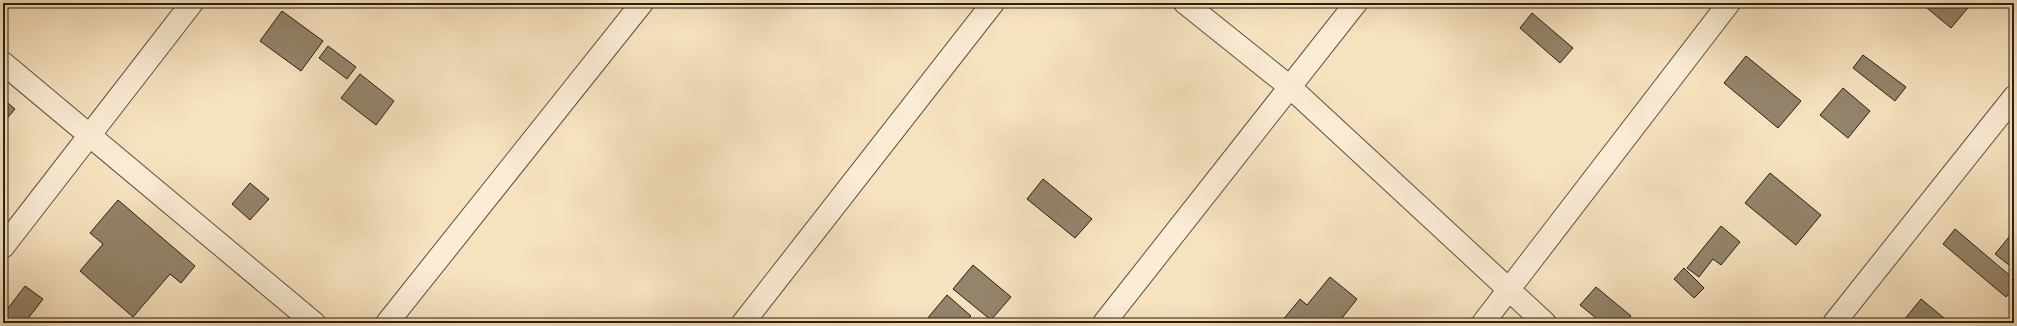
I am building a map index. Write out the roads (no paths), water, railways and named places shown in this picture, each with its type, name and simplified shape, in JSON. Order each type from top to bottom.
[{"type":"street","points":[[3,247],[192,3]]},
{"type":"street","points":[[387,323],[642,3]]},
{"type":"street","points":[[743,323],[993,3]]},
{"type":"street","points":[[1185,3],[1290,87],[1545,323]]},
{"type":"street","points":[[1104,323],[1356,3]]},
{"type":"street","points":[[1483,323],[1729,3]]},
{"type":"street","points":[[3,63],[314,323]]},
{"type":"street","points":[[1834,323],[2014,97]]}]
